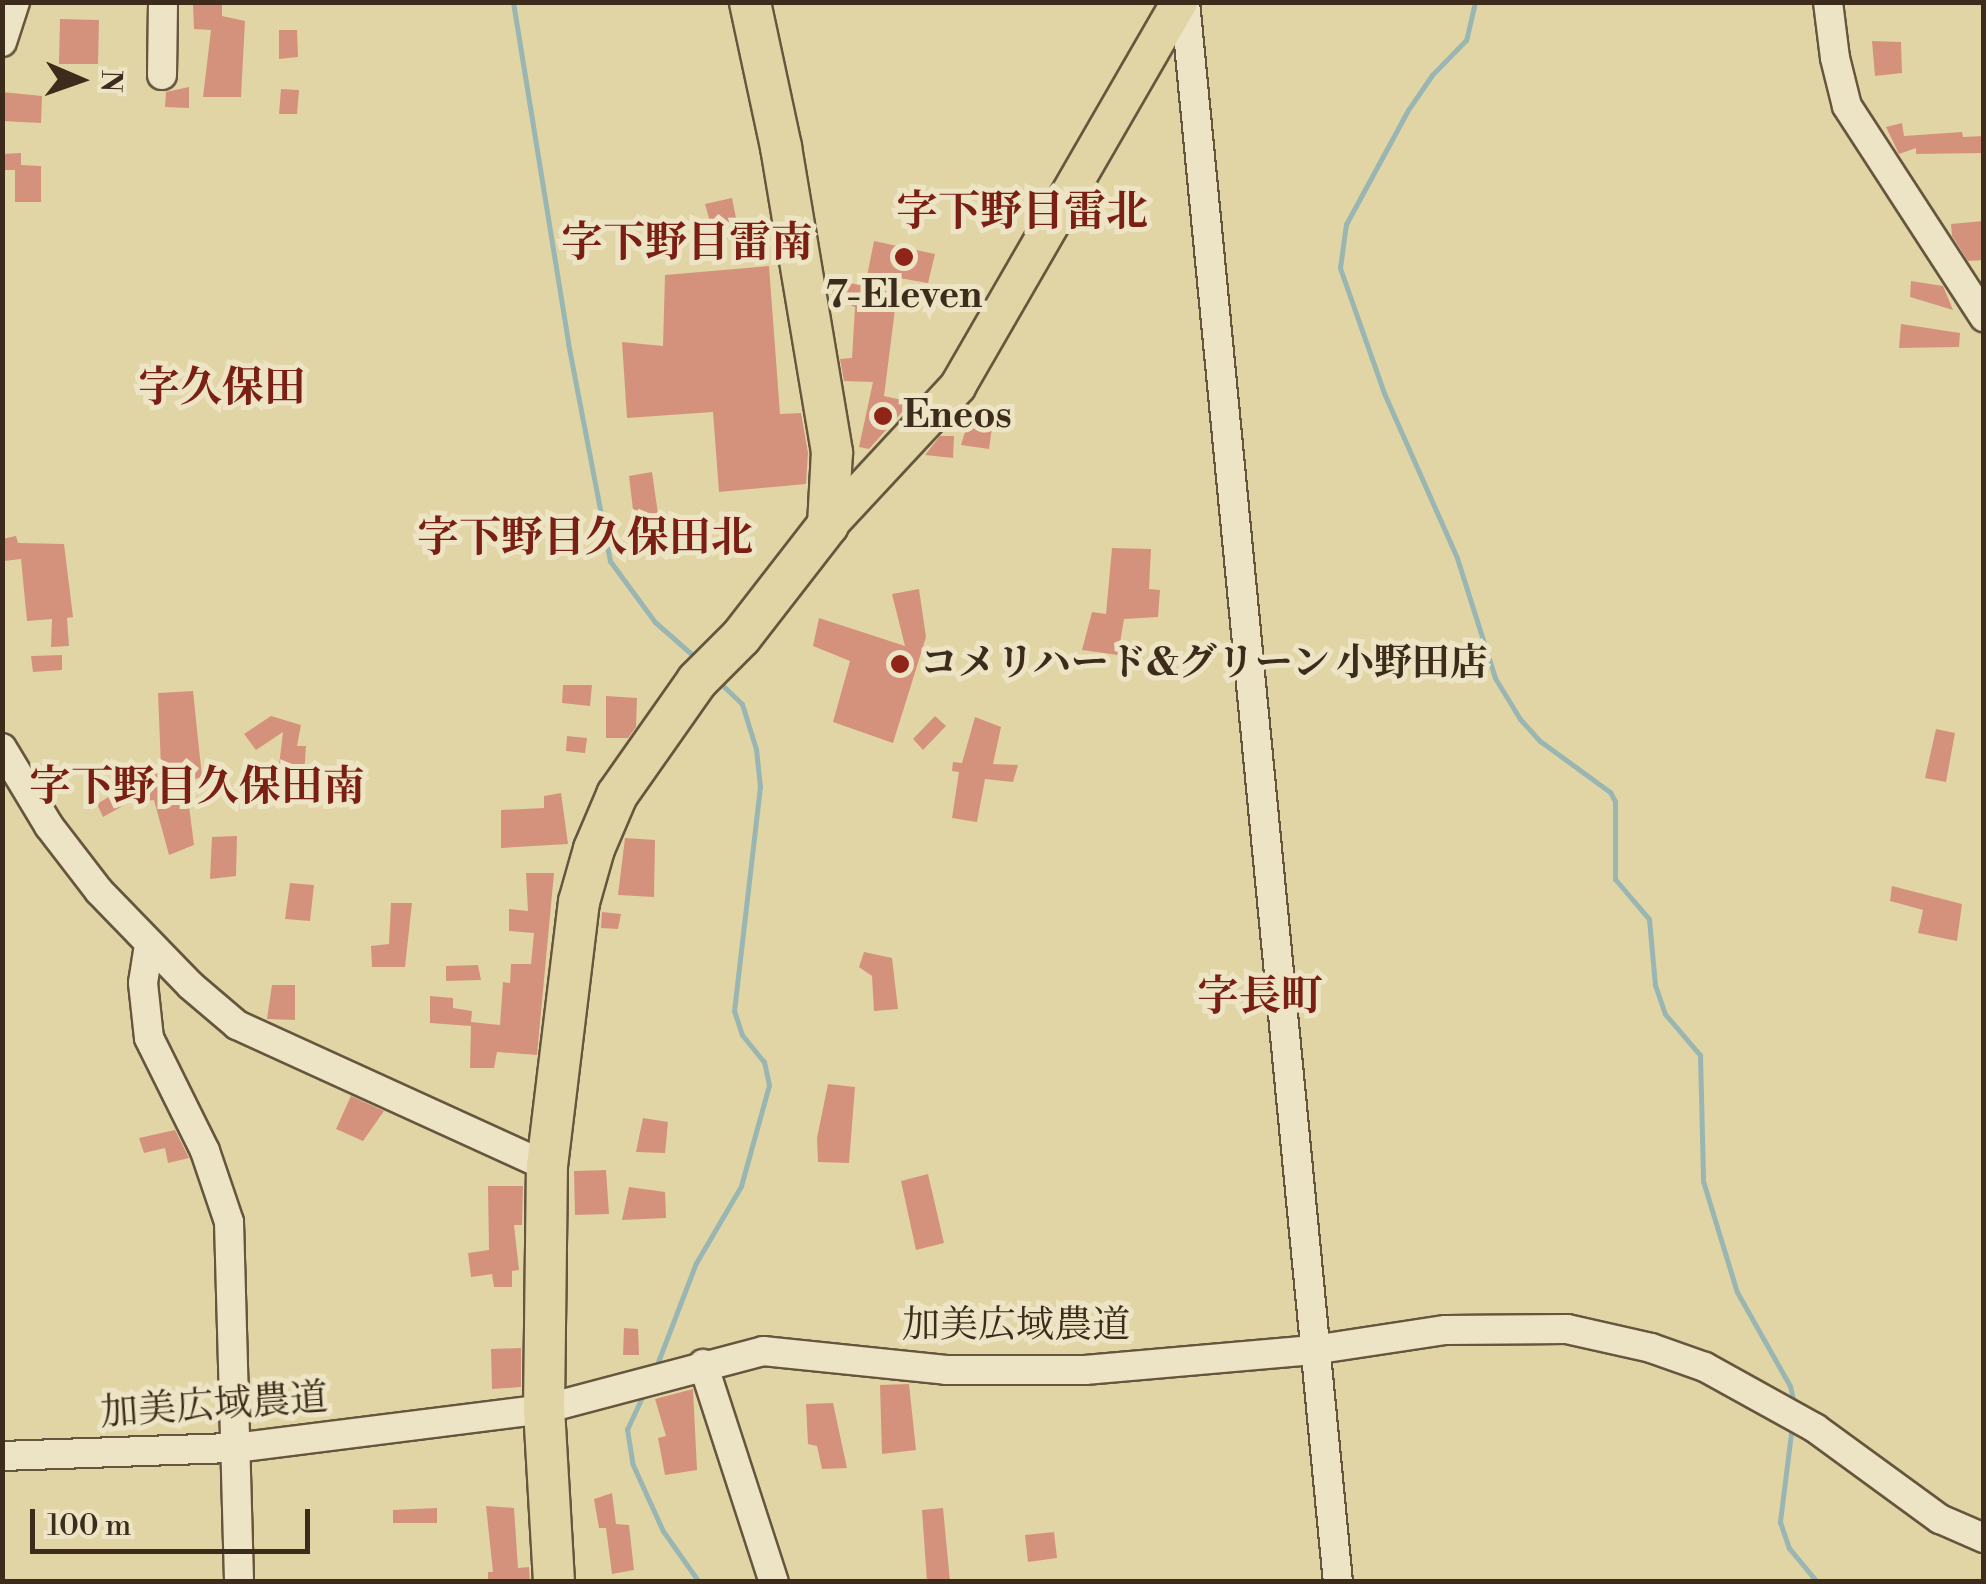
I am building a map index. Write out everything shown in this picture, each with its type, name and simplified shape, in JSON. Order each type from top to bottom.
[{"type":"highway","points":[[554,1582],[544,1409],[547,1166],[579,902],[594,849],[618,795],[697,681],[741,637],[828,526],[832,452],[781,147],[750,2]]},
{"type":"main road","points":[[828,526],[958,386],[1182,2]]},
{"type":"street","points":[[2,42],[15,2]]},
{"type":"street","points":[[162,75],[163,2]]},
{"type":"street","points":[[1182,2],[1338,1582]]},
{"type":"street","points":[[1828,2],[1834,58],[1847,106],[1984,317]]},
{"type":"street","points":[[2,748],[48,826],[149,945],[237,1025],[547,1166]]},
{"type":"street","points":[[149,945],[143,983],[149,1038],[205,1151],[230,1222],[239,1582]]},
{"type":"street","name":"加美広域農道","points":[[2,1456],[235,1448],[544,1409],[763,1351],[946,1370],[1085,1370],[1313,1350],[1446,1330],[1566,1329],[1651,1348],[1705,1366],[1815,1428],[1928,1511],[1984,1538]]},
{"type":"street","points":[[704,1364],[774,1582]]},
{"type":"building","points":[[222,2],[222,16],[245,21],[241,97],[203,97],[211,30],[194,29],[193,5]]},
{"type":"building","points":[[60,19],[99,20],[98,64],[59,64]]},
{"type":"building","points":[[279,30],[297,30],[298,57],[279,59]]},
{"type":"building","points":[[1872,41],[1901,42],[1902,73],[1875,76]]},
{"type":"building","points":[[189,87],[189,108],[165,107],[166,92]]},
{"type":"building","points":[[281,89],[299,90],[297,114],[279,114]]},
{"type":"building","points":[[2,92],[42,96],[41,123],[2,121]]},
{"type":"building","points":[[1902,123],[1904,136],[1962,132],[1963,137],[1984,136],[1984,153],[1916,154],[1916,148],[1899,154],[1886,127]]},
{"type":"building","points":[[21,153],[21,165],[41,166],[41,202],[15,202],[15,170],[2,170],[2,154]]},
{"type":"building","points":[[732,198],[740,238],[715,240],[705,204]]},
{"type":"building","points":[[1984,221],[1984,260],[1968,261],[1952,236],[1951,224]]},
{"type":"building","points":[[874,241],[935,254],[928,283],[899,278],[884,396],[911,402],[869,449],[859,447],[873,382],[844,381],[840,359],[852,358],[855,307],[831,297],[834,280],[865,286]]},
{"type":"building","points":[[769,266],[780,414],[801,413],[808,453],[806,484],[719,492],[713,412],[627,418],[622,342],[663,346],[665,275]]},
{"type":"building","points":[[1911,281],[1943,286],[1953,310],[1910,297]]},
{"type":"building","points":[[1901,324],[1960,333],[1959,347],[1899,348]]},
{"type":"building","points":[[972,409],[994,413],[989,449],[961,445]]},
{"type":"building","points":[[940,436],[954,436],[953,458],[925,455]]},
{"type":"building","points":[[652,472],[658,514],[634,518],[629,476]]},
{"type":"building","points":[[16,536],[18,543],[64,544],[73,617],[67,618],[69,646],[51,647],[52,619],[27,621],[21,559],[4,561],[2,539]]},
{"type":"building","points":[[1112,548],[1151,549],[1149,589],[1160,590],[1158,617],[1124,619],[1118,655],[1082,650],[1092,612],[1106,614]]},
{"type":"building","points":[[919,589],[926,637],[893,743],[833,722],[850,661],[813,646],[819,618],[905,646],[892,594]]},
{"type":"building","points":[[62,655],[62,670],[33,672],[31,656]]},
{"type":"building","points":[[563,685],[592,685],[590,706],[562,703]]},
{"type":"building","points":[[193,691],[202,777],[192,780],[189,806],[194,845],[169,855],[154,800],[144,801],[140,774],[161,767],[158,693]]},
{"type":"building","points":[[606,696],[637,698],[636,727],[628,738],[606,738]]},
{"type":"building","points":[[271,716],[301,725],[297,746],[306,746],[303,790],[276,791],[283,732],[256,750],[244,734]]},
{"type":"building","points":[[935,716],[946,726],[923,750],[913,739]]},
{"type":"building","points":[[975,717],[1001,727],[993,764],[1018,765],[1013,782],[985,779],[977,822],[952,818],[959,772],[952,771],[953,762],[962,763]]},
{"type":"building","points":[[1936,729],[1955,733],[1946,782],[1925,778]]},
{"type":"building","points":[[567,736],[587,738],[585,753],[566,751]]},
{"type":"building","points":[[561,793],[568,844],[501,848],[501,810],[544,808],[544,796]]},
{"type":"building","points":[[112,795],[121,807],[103,817],[97,804]]},
{"type":"building","points":[[237,836],[236,876],[210,879],[212,837]]},
{"type":"building","points":[[625,838],[655,840],[654,897],[618,895]]},
{"type":"building","points":[[526,873],[554,873],[537,1055],[497,1052],[494,1068],[470,1068],[471,1026],[430,1023],[430,996],[453,998],[453,1008],[472,1011],[471,1022],[500,1025],[503,982],[510,983],[511,964],[531,964],[534,933],[509,931],[509,909],[528,911]]},
{"type":"building","points":[[290,883],[314,885],[310,921],[285,919]]},
{"type":"building","points":[[1892,886],[1962,904],[1957,941],[1918,933],[1923,910],[1890,901]]},
{"type":"building","points":[[391,903],[412,903],[405,967],[372,967],[371,946],[389,944]]},
{"type":"building","points":[[602,912],[621,914],[618,929],[601,928]]},
{"type":"building","points":[[864,952],[892,958],[898,1009],[874,1011],[872,976],[859,967]]},
{"type":"building","points":[[478,965],[481,980],[446,981],[446,966]]},
{"type":"building","points":[[272,985],[295,985],[295,1020],[267,1019]]},
{"type":"building","points":[[828,1084],[855,1087],[849,1163],[818,1162],[817,1138]]},
{"type":"building","points":[[351,1096],[384,1111],[363,1141],[336,1129]]},
{"type":"building","points":[[643,1118],[668,1122],[665,1153],[636,1152]]},
{"type":"building","points":[[175,1130],[189,1158],[168,1163],[165,1148],[144,1153],[139,1138]]},
{"type":"building","points":[[606,1170],[609,1214],[575,1215],[574,1171]]},
{"type":"building","points":[[928,1174],[944,1243],[916,1250],[901,1181]]},
{"type":"building","points":[[488,1186],[523,1186],[522,1225],[514,1225],[519,1270],[512,1271],[512,1287],[494,1287],[492,1274],[471,1277],[468,1253],[489,1250]]},
{"type":"building","points":[[629,1187],[665,1192],[666,1218],[622,1220]]},
{"type":"building","points":[[624,1328],[638,1329],[639,1355],[623,1355]]},
{"type":"building","points":[[521,1348],[521,1387],[492,1389],[491,1349]]},
{"type":"building","points":[[909,1384],[916,1450],[882,1454],[880,1385]]},
{"type":"building","points":[[693,1389],[697,1470],[665,1475],[658,1438],[666,1436],[655,1399]]},
{"type":"building","points":[[833,1403],[847,1468],[822,1469],[817,1446],[808,1444],[806,1404]]},
{"type":"building","points":[[612,1493],[616,1524],[629,1525],[634,1570],[612,1574],[606,1528],[599,1528],[594,1499]]},
{"type":"building","points":[[486,1506],[514,1508],[518,1568],[529,1567],[530,1582],[488,1582],[488,1572],[493,1572]]},
{"type":"building","points":[[437,1508],[437,1523],[393,1523],[393,1510]]},
{"type":"building","points":[[943,1508],[950,1582],[927,1582],[922,1510]]},
{"type":"building","points":[[1054,1532],[1057,1558],[1028,1562],[1025,1535]]},
{"type":"waterway","points":[[513,2],[568,343],[610,561],[655,622],[696,658]]},
{"type":"waterway","points":[[1475,2],[1466,40],[1432,75],[1408,110],[1346,224],[1340,268],[1384,393],[1457,558],[1495,678],[1520,719],[1540,741],[1610,792],[1615,801],[1615,879],[1649,919],[1655,985],[1665,1014],[1700,1055],[1703,1181],[1737,1292],[1790,1386],[1794,1404]]},
{"type":"waterway","points":[[656,1367],[696,1263],[741,1186],[769,1085],[764,1062],[742,1035],[734,1011],[760,787],[756,749],[742,704],[717,680]]},
{"type":"waterway","points":[[643,1395],[627,1429],[633,1465],[663,1531],[699,1582]]},
{"type":"waterway","points":[[1792,1425],[1780,1522],[1789,1548],[1817,1582]]},
{"type":"place","name":"7-Eleven","points":[[904,257]]},
{"type":"place","name":"Eneos","points":[[883,416]]},
{"type":"place","name":"コメリハード&グリーン 小野田店","points":[[900,664]]},
{"type":"district","name":"字下野目雷北","points":[[1022,213]]},
{"type":"district","name":"字下野目雷南","points":[[687,244]]},
{"type":"district","name":"字久保田","points":[[222,389]]},
{"type":"district","name":"字下野目久保田北","points":[[585,539]]},
{"type":"district","name":"字下野目久保田南","points":[[197,788]]},
{"type":"district","name":"字長町","points":[[1260,998]]}]
